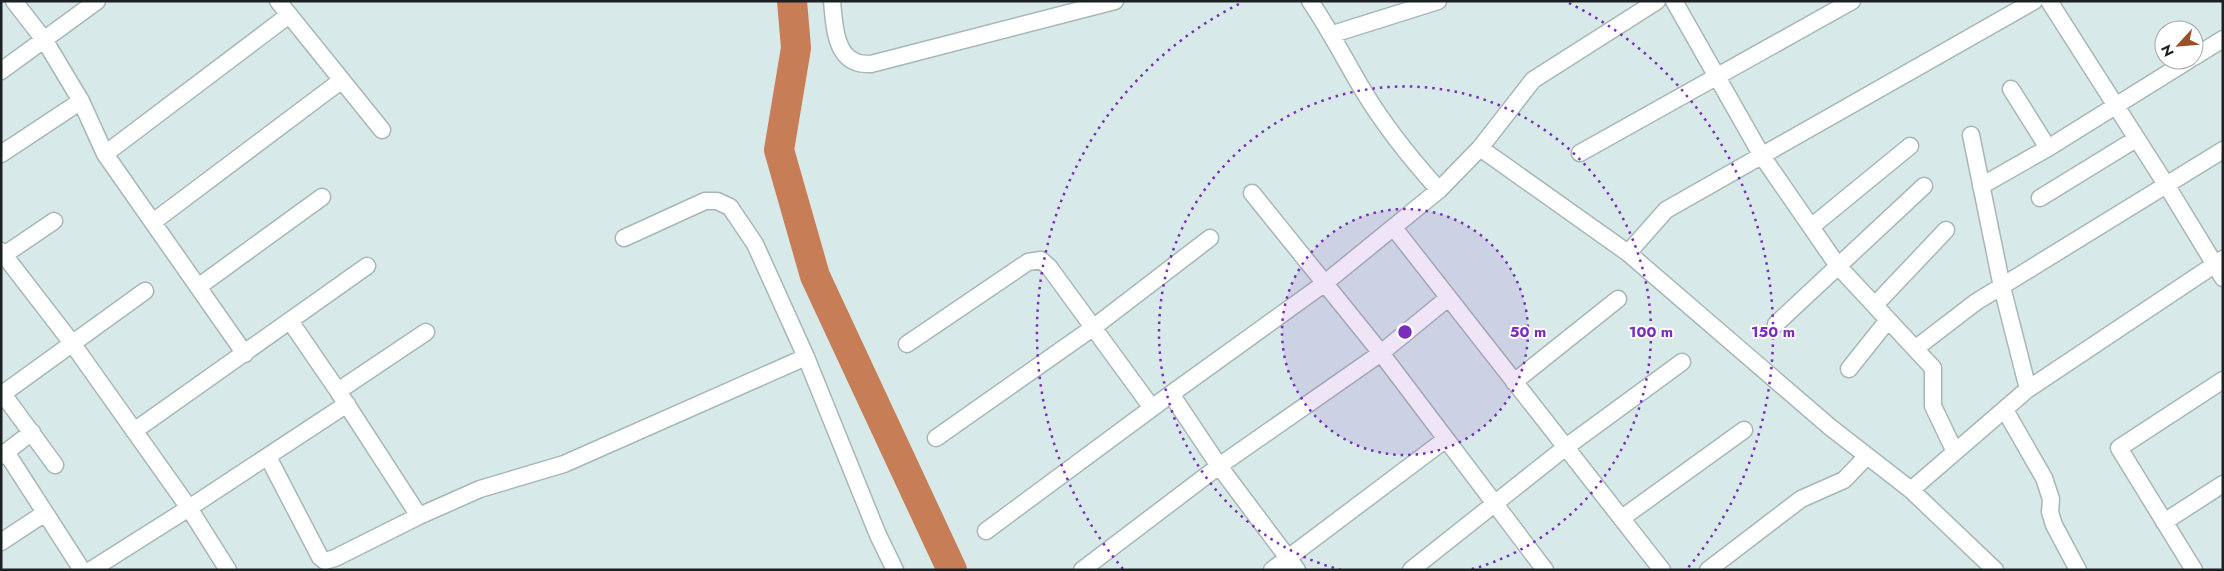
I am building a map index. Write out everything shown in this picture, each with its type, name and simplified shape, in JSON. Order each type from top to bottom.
[{"type":"street","points":[[14,1],[45,40],[81,101],[105,154],[245,354]]},
{"type":"street","points":[[1,71],[97,1]]},
{"type":"street","points":[[278,1],[382,130]]},
{"type":"street","points":[[832,1],[836,33],[842,50],[854,62],[871,64],[1115,1]]},
{"type":"street","points":[[1310,1],[1332,34],[1360,86],[1386,126],[1439,190]]},
{"type":"street","points":[[1332,34],[1438,1]]},
{"type":"street","points":[[986,531],[1170,394],[1324,284],[1439,190],[1480,148],[1533,80],[1657,1]]},
{"type":"street","points":[[1674,1],[1762,156],[1811,228],[1838,266],[1933,368],[1933,406],[1956,452]]},
{"type":"street","points":[[1628,253],[1666,210],[2034,1]]},
{"type":"street","points":[[1912,490],[2028,389],[2220,267],[2049,1]]},
{"type":"street","points":[[1580,153],[1845,3]]},
{"type":"street","points":[[105,154],[290,15]]},
{"type":"street","points":[[2204,51],[2223,39]]},
{"type":"street","points":[[1981,186],[2048,148],[2173,70]]},
{"type":"street","points":[[153,222],[342,80]]},
{"type":"street","points":[[2011,89],[2048,148]]},
{"type":"street","points":[[1,154],[81,101]]},
{"type":"street","points":[[1971,135],[2002,287],[2028,389]]},
{"type":"street","points":[[2040,198],[2136,139]]},
{"type":"street","points":[[1811,228],[1910,146]]},
{"type":"street","points":[[1480,148],[1628,253],[1830,427],[1912,490],[1995,570]]},
{"type":"street","points":[[1916,348],[1976,302],[2223,150]]},
{"type":"street","points":[[1776,324],[1924,186]]},
{"type":"street","points":[[1252,193],[1381,353],[1545,570]]},
{"type":"street","points":[[198,287],[322,197]]},
{"type":"street","points":[[624,238],[706,201],[717,200],[730,207],[755,244],[806,356],[878,535],[895,570]]},
{"type":"street","points":[[54,221],[3,253],[72,344],[189,508],[223,568]]},
{"type":"street","points":[[1394,228],[1662,570]]},
{"type":"street","points":[[1874,305],[1946,230]]},
{"type":"street","points":[[936,438],[1094,327],[1210,238]]},
{"type":"street","points":[[906,344],[1028,262],[1041,260],[1049,267],[1152,408]]},
{"type":"street","points":[[134,431],[367,266]]},
{"type":"street","points":[[55,465],[2,394],[145,291]]},
{"type":"street","points":[[1082,570],[1220,466],[1381,353],[1448,298]]},
{"type":"street","points":[[1514,382],[1618,299]]},
{"type":"street","points":[[1849,369],[1888,320]]},
{"type":"street","points":[[290,321],[343,398],[419,516]]},
{"type":"street","points":[[91,570],[268,457],[426,332]]},
{"type":"street","points":[[268,457],[320,557],[325,561],[480,489],[564,464],[806,356]]},
{"type":"street","points":[[1411,570],[1566,447],[1682,362]]},
{"type":"street","points":[[2194,570],[2119,448],[2223,380]]},
{"type":"street","points":[[1170,394],[1220,466],[1293,564]]},
{"type":"street","points":[[2005,410],[2044,478],[2051,499],[2050,512],[2054,525],[2078,570]]},
{"type":"street","points":[[1622,518],[1744,430]]},
{"type":"street","points":[[32,432],[4,454],[82,570]]},
{"type":"street","points":[[1272,570],[1293,564],[1446,439]]},
{"type":"street","points":[[1709,570],[1801,499],[1844,480],[1867,456]]},
{"type":"street","points":[[2164,522],[2223,484]]},
{"type":"street","points":[[1,542],[45,513]]},
{"type":"waterway","points":[[792,1],[796,48],[779,150],[815,276],[952,570]]}]
